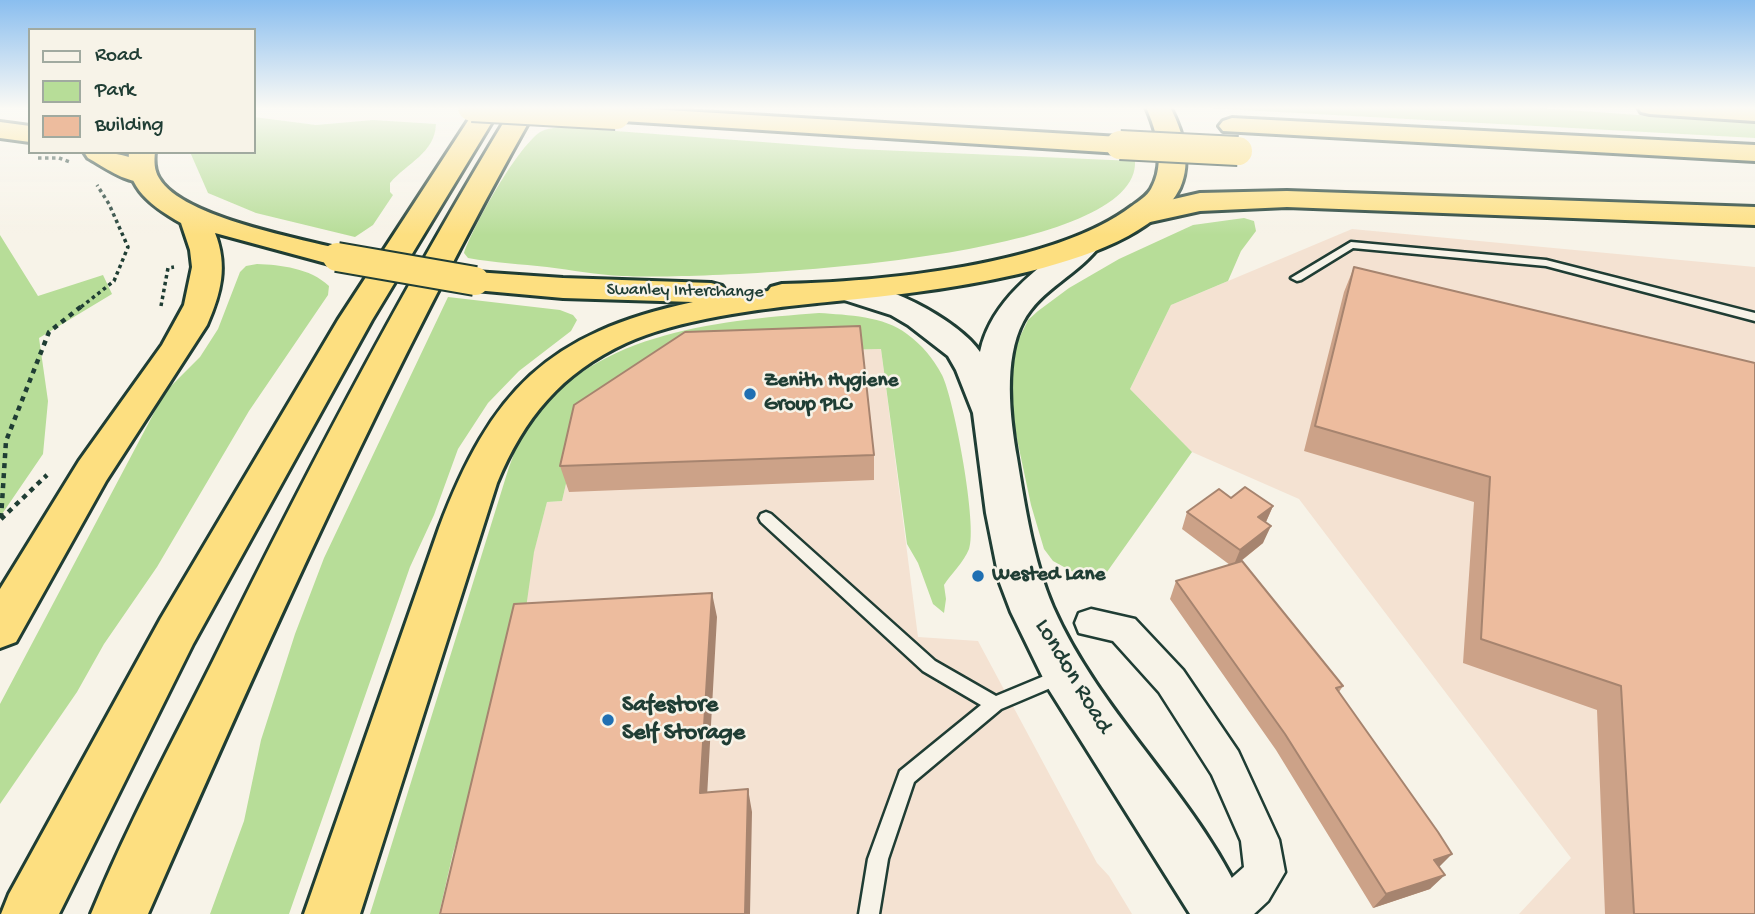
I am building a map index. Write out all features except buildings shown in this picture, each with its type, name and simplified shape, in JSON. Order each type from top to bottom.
[{"type":"highway","points":[[29,914],[177,631],[355,320],[462,150]]},
{"type":"highway","points":[[119,914],[246,638],[386,354],[499,150]]},
{"type":"highway","name":"Swanley Interchange","points":[[88,165],[142,164],[171,207],[192,218],[337,257],[475,281],[607,290],[808,295],[852,292],[969,274],[1027,262],[1086,244],[1141,215],[1157,202],[1169,179],[1171,150]]},
{"type":"highway","points":[[1369,150],[1627,172]]},
{"type":"highway","points":[[1639,150],[1755,153]]},
{"type":"highway","points":[[1141,215],[1200,202],[1287,199],[1755,216]]},
{"type":"highway","points":[[0,629],[105,451],[192,322],[201,303],[209,267],[204,243],[192,218]]},
{"type":"highway","points":[[332,914],[461,527],[489,457],[512,416],[567,363],[588,348],[634,327],[675,316],[808,295]]},
{"type":"main road","name":"London Road","points":[[991,413],[1001,334],[1009,317],[1086,244]]},
{"type":"main road","name":"London Road","points":[[852,292],[903,308],[961,349],[974,370],[991,413],[1006,513],[1022,583],[1033,612],[1065,674],[1189,859],[1222,914]]},
{"type":"street","points":[[1091,623],[1123,629],[1171,681],[1225,763],[1260,839],[1265,872],[1254,887],[1222,914]]},
{"type":"lane","points":[[1297,278],[1351,245],[1546,262],[1755,317]]},
{"type":"lane","points":[[766,518],[929,666],[995,704]]},
{"type":"lane","points":[[869,914],[878,859],[907,777],[995,704],[1065,674]]},
{"type":"path","points":[[1,519],[6,441],[49,331],[114,281],[128,247],[88,165],[50,154]]},
{"type":"path","points":[[1,519],[49,473]]},
{"type":"shaded area","points":[[1352,229],[1755,267],[1755,914],[1519,914],[1571,858],[1299,499],[1192,452],[1130,389],[1171,305]]},
{"type":"shaded area","points":[[881,349],[918,637],[978,641],[1097,863],[1109,876],[1132,914],[439,914],[547,502],[562,501],[579,428],[690,353]]},
{"type":"green space","points":[[256,150],[425,150],[390,183],[390,192],[393,195],[373,225],[355,237],[256,213],[208,193],[191,154],[256,154]]},
{"type":"green space","points":[[523,150],[871,150],[1135,161],[1118,196],[1068,223],[995,244],[908,259],[818,269],[622,276],[468,258],[464,253],[477,225]]},
{"type":"green space","points":[[1244,218],[1254,221],[1256,231],[1241,251],[1228,281],[1171,305],[1130,389],[1192,452],[1102,579],[1086,579],[1053,561],[1044,549],[1031,505],[1010,406],[1011,363],[1017,343],[1028,320],[1038,311],[1069,288],[1119,259],[1193,225]]},
{"type":"green space","points":[[0,235],[38,296],[103,275],[112,294],[39,338],[48,401],[43,454],[0,517]]},
{"type":"green space","points":[[257,264],[304,271],[329,286],[328,295],[249,411],[157,567],[104,644],[77,692],[0,804],[0,704],[165,392],[200,357],[218,329],[240,272],[246,266]]},
{"type":"green space","points":[[448,297],[560,310],[573,315],[577,320],[571,331],[519,371],[488,403],[458,449],[434,515],[410,567],[289,914],[210,914],[244,821],[261,740],[295,634],[324,558]]},
{"type":"green space","points":[[819,313],[877,320],[898,328],[922,347],[942,375],[953,409],[963,463],[971,536],[967,554],[944,585],[944,613],[933,604],[918,563],[907,544],[881,349],[690,353],[579,428],[562,501],[547,502],[534,552],[525,615],[453,853],[439,914],[370,914],[509,467],[524,432],[550,399],[581,373],[616,353],[655,338],[696,328]]},
{"type":"place","name":"Zenith Hygiene Group PLC","points":[[750,394]]},
{"type":"place","name":"Wested Lane","points":[[978,576]]},
{"type":"place","name":"Safestore Self Storage","points":[[608,720]]}]
